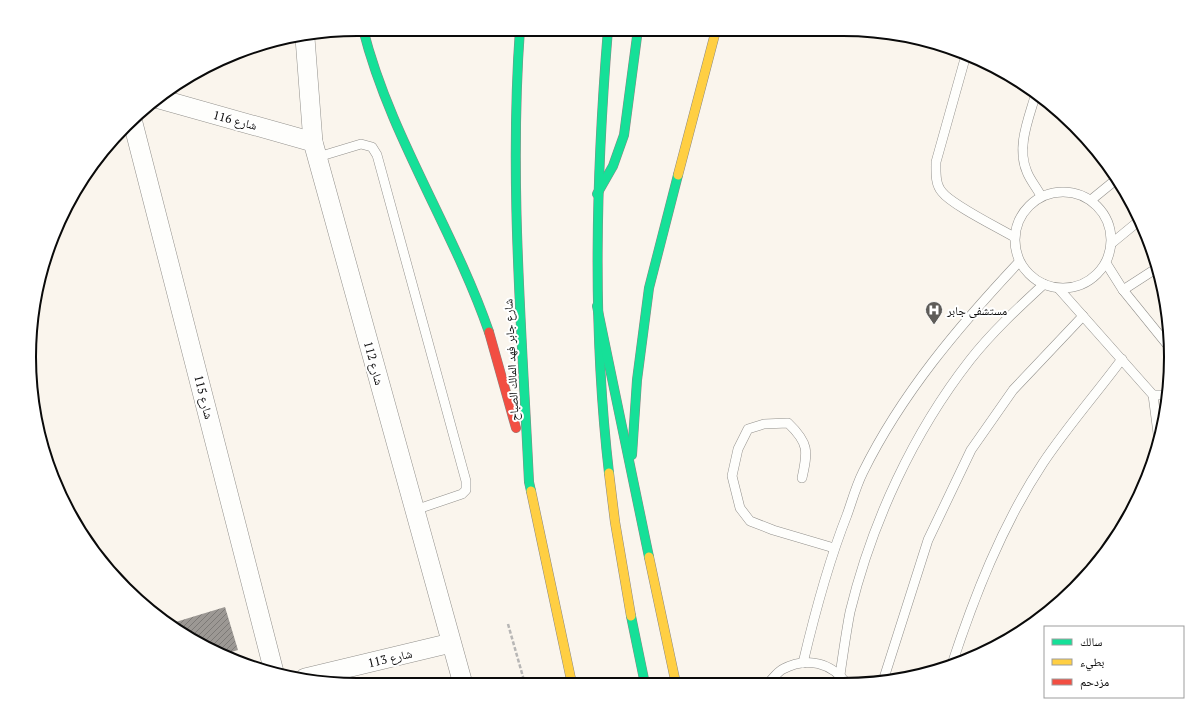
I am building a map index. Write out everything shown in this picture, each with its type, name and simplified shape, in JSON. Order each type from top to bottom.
[{"type":"main road","points":[[365,36],[372,65],[398,135],[461,260],[478,303],[508,392],[529,482]]},
{"type":"main road","name":"شارع جابر فهد المالك الصباح","points":[[519,36],[516,83],[516,205],[529,482],[571,678]]},
{"type":"main road","points":[[607,36],[603,83],[597,194],[597,306],[605,439],[612,506],[622,572],[644,678]]},
{"type":"main road","points":[[597,194],[613,166],[624,135],[637,36]]},
{"type":"main road","points":[[632,472],[636,380],[649,288],[714,36]]},
{"type":"main road","points":[[597,306],[675,678]]},
{"type":"street","name":"شارع 112","points":[[305,40],[316,149],[461,678]]},
{"type":"street","name":"شارع 116","points":[[164,101],[316,149]]},
{"type":"street","name":"شارع 115","points":[[134,126],[273,667]]},
{"type":"street","name":"شارع 113","points":[[317,675],[451,643]]},
{"type":"lane","points":[[965,60],[936,162],[936,180],[941,192],[951,201],[1014,237]]},
{"type":"lane","points":[[1034,99],[1023,142],[1022,154],[1026,172],[1041,196]]},
{"type":"lane","points":[[316,149],[361,144],[372,147],[377,155],[466,481],[466,490],[462,494],[415,510]]},
{"type":"lane","points":[[1091,200],[1112,183]]},
{"type":"lane","points":[[1066,191],[1091,200],[1102,212],[1110,226],[1112,243],[1106,263],[1084,284],[1059,289],[1035,281],[1019,262],[1014,237],[1022,213],[1041,196],[1066,191]]},
{"type":"lane","points":[[1112,243],[1135,224]]},
{"type":"lane","points":[[803,663],[816,608],[834,548],[862,474],[909,394],[948,340],[1019,262]]},
{"type":"lane","points":[[1106,263],[1123,290],[1163,336]]},
{"type":"lane","points":[[1123,290],[1152,271]]},
{"type":"lane","points":[[840,675],[850,613],[866,556],[892,490],[935,410],[970,360],[1002,324],[1044,284]]},
{"type":"lane","points":[[1059,289],[1152,395],[1157,425]]},
{"type":"lane","points":[[885,675],[928,540],[971,450],[1013,390],[1083,316]]},
{"type":"lane","points":[[954,658],[965,624],[1006,527],[1043,463],[1122,360]]},
{"type":"lane","points":[[1152,395],[1161,395]]},
{"type":"lane","points":[[802,478],[807,454],[801,435],[788,423],[764,424],[748,429],[738,449],[732,476],[740,508],[750,521],[774,530],[834,548]]},
{"type":"lane","points":[[773,678],[783,669],[803,663],[817,663],[829,667],[842,678]]},
{"type":"path","points":[[508,624],[523,678]]},
{"type":"building","points":[[225,607],[238,650],[230,652],[196,635],[176,622]]},
{"type":"traffic: fast","points":[[365,36],[389,107],[458,256],[489,332]]},
{"type":"traffic: fast","points":[[520,36],[517,86],[516,199],[520,312],[529,482],[531,491]]},
{"type":"traffic: fast","points":[[607,36],[599,196],[598,306],[600,362],[609,473]]},
{"type":"traffic: fast","points":[[597,194],[613,166],[624,135],[637,36]]},
{"type":"traffic: fast","points":[[632,455],[637,380],[649,288],[678,175]]},
{"type":"traffic: fast","points":[[597,306],[649,557]]},
{"type":"traffic: fast","points":[[631,616],[644,678]]},
{"type":"traffic: slow","points":[[678,175],[714,36]]},
{"type":"traffic: slow","points":[[609,473],[615,522],[631,616]]},
{"type":"traffic: slow","points":[[531,491],[571,678]]},
{"type":"traffic: slow","points":[[649,557],[675,678]]},
{"type":"traffic: jam","points":[[489,332],[516,428]]},
{"type":"place","name":"مستشفى جابر","points":[[934,325]]}]
